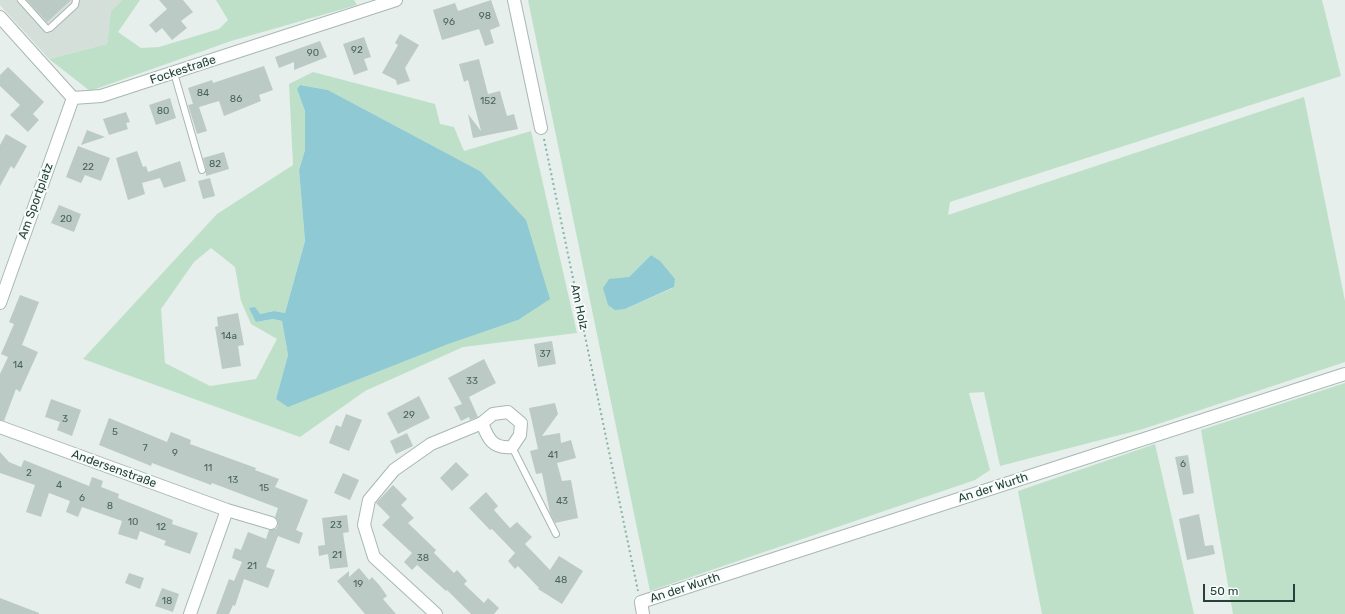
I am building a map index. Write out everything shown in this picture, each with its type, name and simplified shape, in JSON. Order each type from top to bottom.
[{"type":"street","name":"Fockestraße","points":[[73,98],[101,96],[396,0]]},
{"type":"street","points":[[514,0],[541,128]]},
{"type":"street","points":[[0,17],[73,98]]},
{"type":"street","name":"Am Sportplatz","points":[[0,303],[3,285],[73,98]]},
{"type":"street","name":"An der Wurth","points":[[642,608],[1345,374]]},
{"type":"street","points":[[436,614],[374,557],[364,525],[369,500],[394,470],[431,444],[482,423],[493,414],[508,412],[521,423],[520,435],[512,447],[504,448],[497,446],[487,436],[482,423]]},
{"type":"street","name":"Andersenstraße","points":[[0,427],[227,510],[271,523]]},
{"type":"street","points":[[190,614],[227,510]]},
{"type":"lane","points":[[21,0],[47,29],[75,5],[76,0]]},
{"type":"lane","points":[[174,73],[202,170]]},
{"type":"lane","points":[[512,447],[556,534]]},
{"type":"path","name":"Am Holz","points":[[541,128],[642,608]]},
{"type":"shaded area","points":[[0,0],[122,0],[111,11],[107,44],[49,59],[0,5]]},
{"type":"green space","points":[[122,0],[140,0],[118,32],[141,48],[159,47],[219,29],[228,20],[216,0],[354,0],[357,5],[231,41],[90,91],[49,59],[107,44],[111,11]]},
{"type":"green space","points":[[528,0],[1322,0],[1341,76],[950,202],[948,215],[1304,97],[1345,301],[1345,362],[1143,429],[1000,466],[984,392],[969,393],[990,470],[975,480],[650,591]],"holes":[[[651,255],[675,279],[673,288],[625,309],[629,277]]]},
{"type":"green space","points":[[313,72],[435,104],[440,124],[454,127],[464,151],[531,131],[577,333],[463,347],[365,391],[300,437],[83,359],[217,214],[293,165],[289,84]],"holes":[[[300,85],[328,90],[480,171],[518,320],[276,399],[288,355],[282,321],[273,319],[256,322],[255,308],[260,314],[274,311],[285,313],[305,241],[299,170],[305,150],[305,111],[297,89]],[[211,248],[235,267],[241,301],[251,324],[277,339],[256,379],[210,386],[165,363],[161,309],[194,262]]]},
{"type":"green space","points":[[1345,383],[1345,614],[1233,614],[1201,430]]},
{"type":"green space","points":[[1155,444],[1194,614],[1042,614],[1018,491]]},
{"type":"water","points":[[300,85],[328,90],[480,171],[526,220],[550,299],[518,320],[448,344],[288,407],[276,399],[288,355],[282,321],[273,319],[256,322],[249,308],[255,307],[260,314],[274,311],[285,313],[305,241],[299,170],[305,150],[305,111],[297,89]]},
{"type":"water","points":[[651,255],[660,261],[675,279],[674,287],[625,309],[615,310],[608,305],[603,288],[609,279],[629,277]]},
{"type":"building","points":[[27,0],[71,0],[47,22]]},
{"type":"building","points":[[159,0],[183,0],[193,12],[181,21],[187,28],[172,40],[162,28],[156,33],[149,25],[167,9]]},
{"type":"building","points":[[491,0],[500,26],[490,30],[494,43],[485,46],[479,29],[442,40],[433,10],[455,3],[458,11]]},
{"type":"building","points":[[400,34],[419,45],[405,68],[410,81],[397,85],[396,80],[382,73],[398,45],[395,43]]},
{"type":"building","points":[[364,37],[371,57],[364,59],[368,70],[354,75],[343,44]]},
{"type":"building","points":[[320,41],[327,57],[294,70],[294,62],[279,68],[275,57]]},
{"type":"building","points":[[479,59],[488,94],[500,91],[507,116],[514,114],[518,129],[473,138],[468,114],[481,131],[468,80],[464,82],[459,64]]},
{"type":"building","points":[[264,66],[273,90],[259,95],[261,101],[224,116],[219,101],[199,107],[207,131],[197,134],[188,105],[193,104],[188,88],[212,80],[213,83]]},
{"type":"building","points":[[8,67],[44,102],[33,114],[39,120],[28,132],[10,115],[20,105],[0,86],[0,75]]},
{"type":"building","points":[[170,98],[176,118],[156,125],[149,105]]},
{"type":"building","points":[[126,112],[130,122],[126,123],[128,129],[109,135],[103,119]]},
{"type":"building","points":[[87,130],[105,137],[81,145]]},
{"type":"building","points":[[6,134],[27,146],[14,169],[11,166],[0,186],[0,145]]},
{"type":"building","points":[[78,146],[110,158],[101,181],[85,175],[81,183],[66,177]]},
{"type":"building","points":[[137,151],[143,167],[146,166],[148,172],[180,161],[186,181],[164,188],[160,178],[142,183],[145,194],[128,200],[116,158]]},
{"type":"building","points":[[224,152],[229,169],[206,176],[203,158]]},
{"type":"building","points":[[210,178],[215,196],[203,199],[198,181]]},
{"type":"building","points":[[59,205],[81,214],[74,232],[51,223]]},
{"type":"building","points":[[20,295],[39,302],[22,345],[38,352],[20,392],[16,389],[4,421],[0,420],[0,374],[8,357],[1,354],[14,324],[9,322]]},
{"type":"building","points":[[238,313],[244,345],[238,346],[241,366],[222,369],[215,327],[218,326],[217,317]]},
{"type":"building","points":[[552,341],[556,364],[538,367],[534,344]]},
{"type":"building","points":[[484,359],[496,383],[469,397],[478,417],[470,420],[469,417],[461,421],[454,407],[462,404],[448,378]]},
{"type":"building","points":[[419,396],[430,418],[398,434],[387,413]]},
{"type":"building","points":[[51,399],[81,410],[72,436],[57,430],[60,422],[45,417]]},
{"type":"building","points":[[555,403],[558,414],[542,436],[560,433],[561,443],[571,440],[576,458],[557,463],[562,481],[571,480],[578,518],[555,523],[550,513],[542,473],[536,474],[530,451],[538,449],[529,408]]},
{"type":"building","points":[[346,414],[362,420],[349,451],[329,443],[336,425],[341,427]]},
{"type":"building","points":[[109,418],[167,442],[171,432],[191,440],[190,444],[256,468],[255,470],[279,479],[275,487],[308,500],[296,530],[303,533],[299,544],[278,536],[266,567],[275,570],[268,588],[244,579],[235,606],[233,605],[229,614],[216,614],[229,579],[234,581],[242,562],[232,558],[235,548],[241,550],[248,532],[266,539],[269,530],[276,529],[278,525],[278,521],[275,517],[278,508],[212,483],[211,485],[152,463],[151,466],[99,445]]},
{"type":"building","points":[[407,433],[413,446],[396,454],[390,441]]},
{"type":"building","points":[[0,452],[9,462],[21,467],[24,460],[89,486],[92,477],[103,481],[101,487],[119,494],[118,498],[173,520],[172,524],[198,533],[190,554],[164,545],[166,541],[140,531],[137,540],[118,534],[122,521],[82,507],[78,517],[66,512],[70,501],[49,493],[41,517],[26,512],[35,485],[0,473]]},
{"type":"building","points":[[1188,455],[1194,493],[1183,495],[1175,457]]},
{"type":"building","points":[[456,462],[469,475],[452,491],[440,478]]},
{"type":"building","points":[[343,473],[359,480],[350,500],[334,493]]},
{"type":"building","points":[[393,485],[407,499],[401,505],[414,518],[408,523],[436,550],[434,553],[454,573],[457,570],[467,581],[464,584],[484,603],[488,598],[499,608],[494,614],[471,614],[447,590],[446,591],[417,565],[412,570],[404,562],[412,553],[382,525],[390,517],[376,503]]},
{"type":"building","points":[[486,492],[498,506],[494,510],[510,528],[517,522],[532,537],[525,544],[550,570],[559,556],[583,571],[562,604],[538,589],[539,588],[518,566],[515,569],[508,561],[515,553],[469,508]]},
{"type":"building","points":[[1199,514],[1205,546],[1213,545],[1215,554],[1187,560],[1179,519]]},
{"type":"building","points":[[347,515],[349,532],[343,533],[348,567],[330,569],[328,554],[319,556],[318,546],[325,545],[322,518]]},
{"type":"building","points":[[359,568],[369,580],[372,577],[380,586],[387,596],[383,599],[396,614],[365,614],[337,581],[349,571],[349,577]]},
{"type":"building","points":[[129,573],[144,578],[140,589],[125,583]]},
{"type":"building","points":[[162,588],[179,594],[173,612],[155,606]]},
{"type":"building","points":[[0,598],[39,613],[39,614],[0,614]]}]
